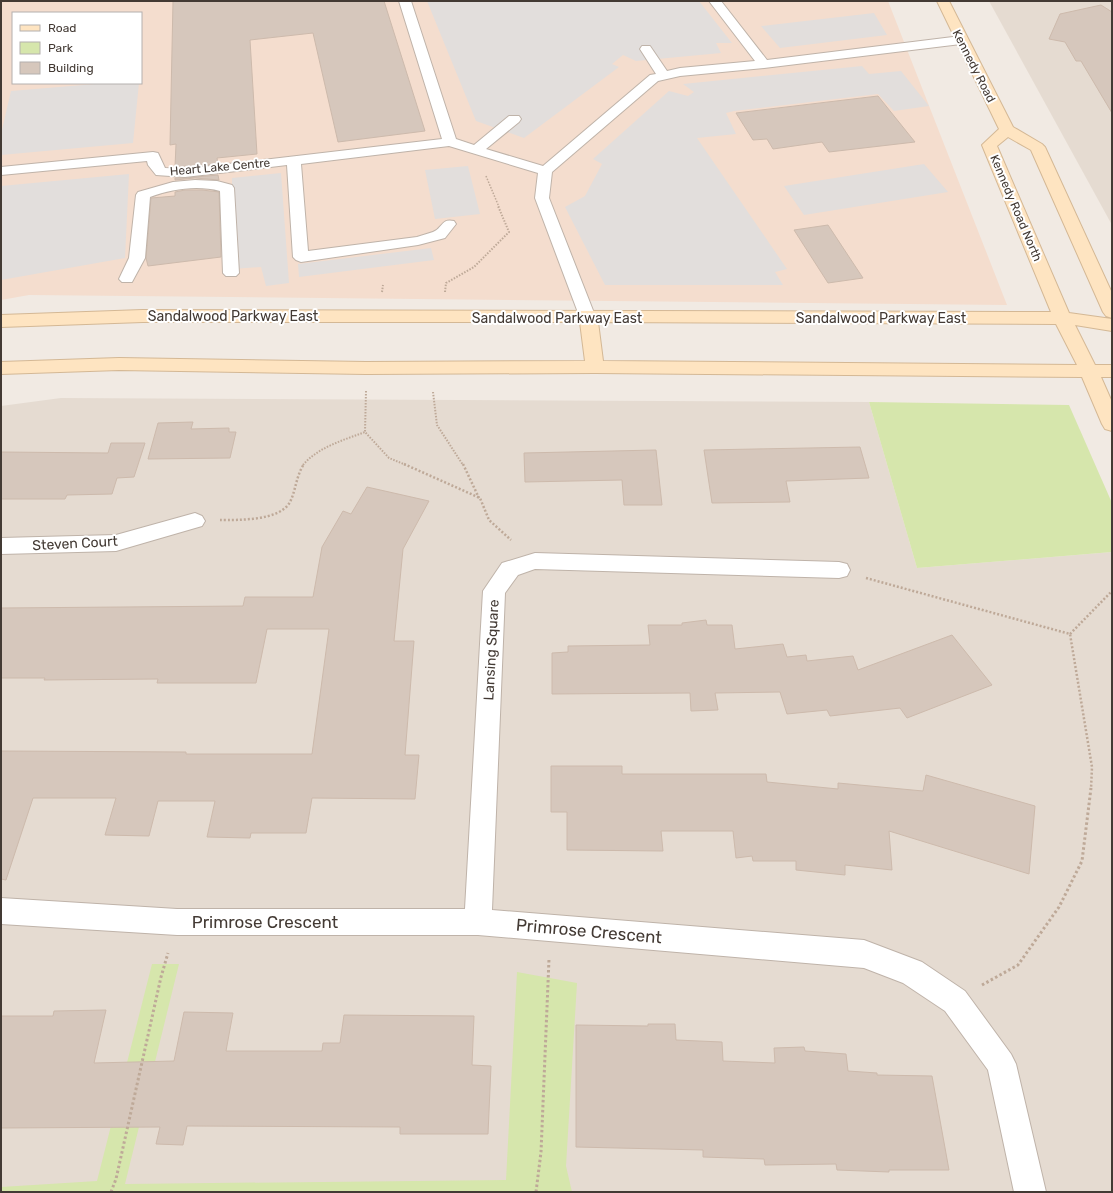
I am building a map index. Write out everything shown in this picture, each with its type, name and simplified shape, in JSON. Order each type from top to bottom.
[{"type":"main road","name":"Kennedy Road","points":[[943,1],[961,40],[1007,130]]},
{"type":"main road","points":[[1007,130],[1037,147],[1112,312]]},
{"type":"main road","name":"Kennedy Road North","points":[[1007,130],[989,145],[1062,318],[1090,371],[1112,424]]},
{"type":"main road","name":"Sandalwood Parkway East","points":[[1,321],[143,316],[1062,318],[1112,325]]},
{"type":"main road","points":[[588,318],[595,367]]},
{"type":"main road","points":[[1,368],[119,364],[366,368],[595,367],[1112,371]]},
{"type":"street","name":"Steven Court","points":[[1,546],[116,543],[195,521]]},
{"type":"street","name":"Lansing Square","points":[[478,922],[494,591],[510,569],[535,561],[839,570]]},
{"type":"street","name":"Primrose Crescent","points":[[1,911],[177,922],[478,922],[864,954],[912,972],[955,1001],[1002,1064],[1030,1192]]},
{"type":"lane","points":[[405,1],[450,142]]},
{"type":"lane","points":[[715,1],[764,64]]},
{"type":"lane","points":[[588,318],[552,229],[542,198],[545,171],[654,78],[680,72],[764,64],[961,40]]},
{"type":"lane","points":[[646,49],[664,76]]},
{"type":"lane","points":[[476,150],[514,119]]},
{"type":"lane","name":"Heart Lake Centre","points":[[1,171],[153,156],[155,165],[161,172],[177,172],[450,142],[545,171]]},
{"type":"lane","points":[[294,160],[301,257],[418,241],[440,235],[449,224]]},
{"type":"lane","points":[[127,279],[137,258],[143,195],[153,191],[214,184],[227,188],[231,273]]},
{"type":"path","points":[[444,295],[446,284],[474,267],[509,232],[476,150]]},
{"type":"path","points":[[378,316],[383,285]]},
{"type":"path","points":[[366,368],[365,432],[376,447],[389,458],[480,498]]},
{"type":"path","points":[[433,392],[437,425],[460,459],[480,498],[489,520],[535,561]]},
{"type":"path","points":[[195,521],[246,520],[268,516],[286,508],[292,498],[304,464],[314,455],[334,444],[365,432]]},
{"type":"path","points":[[839,570],[1070,634]]},
{"type":"path","points":[[1070,634],[1112,591]]},
{"type":"path","points":[[955,1001],[1018,965],[1059,907],[1082,861],[1090,807],[1092,767],[1070,634]]},
{"type":"path","points":[[111,1192],[116,1179],[160,977],[177,922]]},
{"type":"path","points":[[536,1192],[541,1152],[550,927]]},
{"type":"shaded area","points":[[1,1],[888,1],[1007,305],[29,295],[1,300]]},
{"type":"shaded area","points":[[427,1],[699,1],[732,43],[716,43],[721,53],[636,61],[623,55],[612,64],[619,67],[524,138],[476,121]]},
{"type":"shaded area","points":[[989,1],[1112,1],[1112,225]]},
{"type":"shaded area","points":[[874,13],[887,35],[780,48],[761,26]]},
{"type":"shaded area","points":[[862,66],[869,74],[901,71],[929,106],[894,111],[878,94],[734,111],[726,113],[736,134],[697,138],[787,269],[775,272],[783,285],[605,285],[565,207],[585,196],[602,164],[593,159],[669,91],[688,96],[694,92],[683,84]]},
{"type":"shaded area","points":[[95,84],[139,84],[133,143],[1,155],[1,134],[11,91]]},
{"type":"shaded area","points":[[924,164],[948,192],[804,215],[784,186]]},
{"type":"shaded area","points":[[468,166],[480,214],[435,219],[425,170]]},
{"type":"shaded area","points":[[281,173],[289,283],[266,286],[261,267],[232,269],[232,178]]},
{"type":"shaded area","points":[[129,174],[125,258],[1,280],[1,186]]},
{"type":"shaded area","points":[[431,248],[434,260],[299,277],[298,264]]},
{"type":"shaded area","points":[[61,398],[869,402],[917,568],[1112,552],[1112,1192],[1,1192],[1,406]]},
{"type":"green space","points":[[869,402],[1069,405],[1112,503],[1112,552],[917,568]]},
{"type":"green space","points":[[152,964],[179,964],[125,1184],[506,1180],[517,972],[577,983],[566,1166],[572,1192],[1,1192],[1,1187],[97,1181]]},
{"type":"building","points":[[173,1],[384,1],[425,131],[338,142],[313,33],[250,40],[257,154],[217,158],[218,164],[175,167],[176,144],[170,145]]},
{"type":"building","points":[[1101,5],[1112,12],[1112,113],[1081,61],[1076,61],[1065,42],[1049,39],[1060,14]]},
{"type":"building","points":[[878,96],[915,142],[829,152],[822,142],[773,149],[767,139],[753,140],[736,113]]},
{"type":"building","points":[[218,175],[219,180],[195,178],[175,180],[175,178]]},
{"type":"building","points":[[185,190],[219,192],[221,257],[148,266],[146,258],[151,198],[175,196],[175,192]]},
{"type":"building","points":[[828,225],[863,278],[828,283],[794,230]]},
{"type":"building","points":[[193,422],[191,429],[229,428],[229,432],[236,432],[230,458],[148,459],[158,423]]},
{"type":"building","points":[[111,443],[145,443],[134,477],[117,478],[112,494],[67,495],[65,499],[1,499],[1,452],[108,453]]},
{"type":"building","points":[[860,447],[869,478],[786,481],[790,502],[712,503],[704,450]]},
{"type":"building","points":[[656,450],[662,505],[624,505],[622,480],[525,482],[524,453]]},
{"type":"building","points":[[367,487],[429,501],[403,549],[394,641],[414,641],[405,755],[419,755],[415,799],[312,798],[306,833],[251,833],[250,838],[207,837],[215,801],[158,801],[149,836],[105,835],[116,798],[33,798],[6,880],[1,879],[1,751],[186,752],[186,754],[312,754],[329,629],[267,629],[256,683],[157,683],[158,679],[44,680],[45,678],[1,678],[1,608],[243,606],[245,597],[313,597],[322,547],[343,511],[351,514]]},
{"type":"building","points":[[706,620],[707,625],[732,625],[735,649],[783,644],[787,657],[806,655],[807,661],[853,656],[858,670],[952,635],[992,685],[907,718],[900,708],[830,716],[827,710],[787,714],[780,692],[715,693],[718,710],[691,711],[690,693],[552,694],[552,653],[568,652],[568,646],[650,645],[648,625],[682,625],[682,623]]},
{"type":"building","points":[[551,766],[622,766],[622,774],[766,774],[767,782],[838,789],[838,783],[923,791],[926,775],[1035,806],[1029,874],[889,831],[892,870],[845,865],[845,875],[796,870],[796,861],[753,861],[752,856],[736,858],[733,831],[661,831],[663,851],[567,850],[567,812],[551,812]]},
{"type":"building","points":[[106,1010],[94,1063],[174,1061],[184,1012],[233,1013],[226,1051],[322,1051],[323,1043],[340,1043],[344,1015],[474,1016],[472,1065],[491,1066],[488,1134],[400,1134],[400,1127],[187,1126],[183,1145],[156,1144],[160,1127],[1,1128],[1,1016],[53,1016],[54,1011]]},
{"type":"building","points":[[648,1024],[675,1024],[676,1040],[722,1042],[723,1061],[775,1063],[774,1048],[804,1047],[805,1051],[846,1054],[848,1071],[877,1073],[877,1075],[932,1076],[949,1170],[889,1170],[889,1172],[837,1170],[836,1164],[765,1165],[764,1159],[703,1157],[703,1150],[576,1147],[576,1025],[648,1026]]}]
